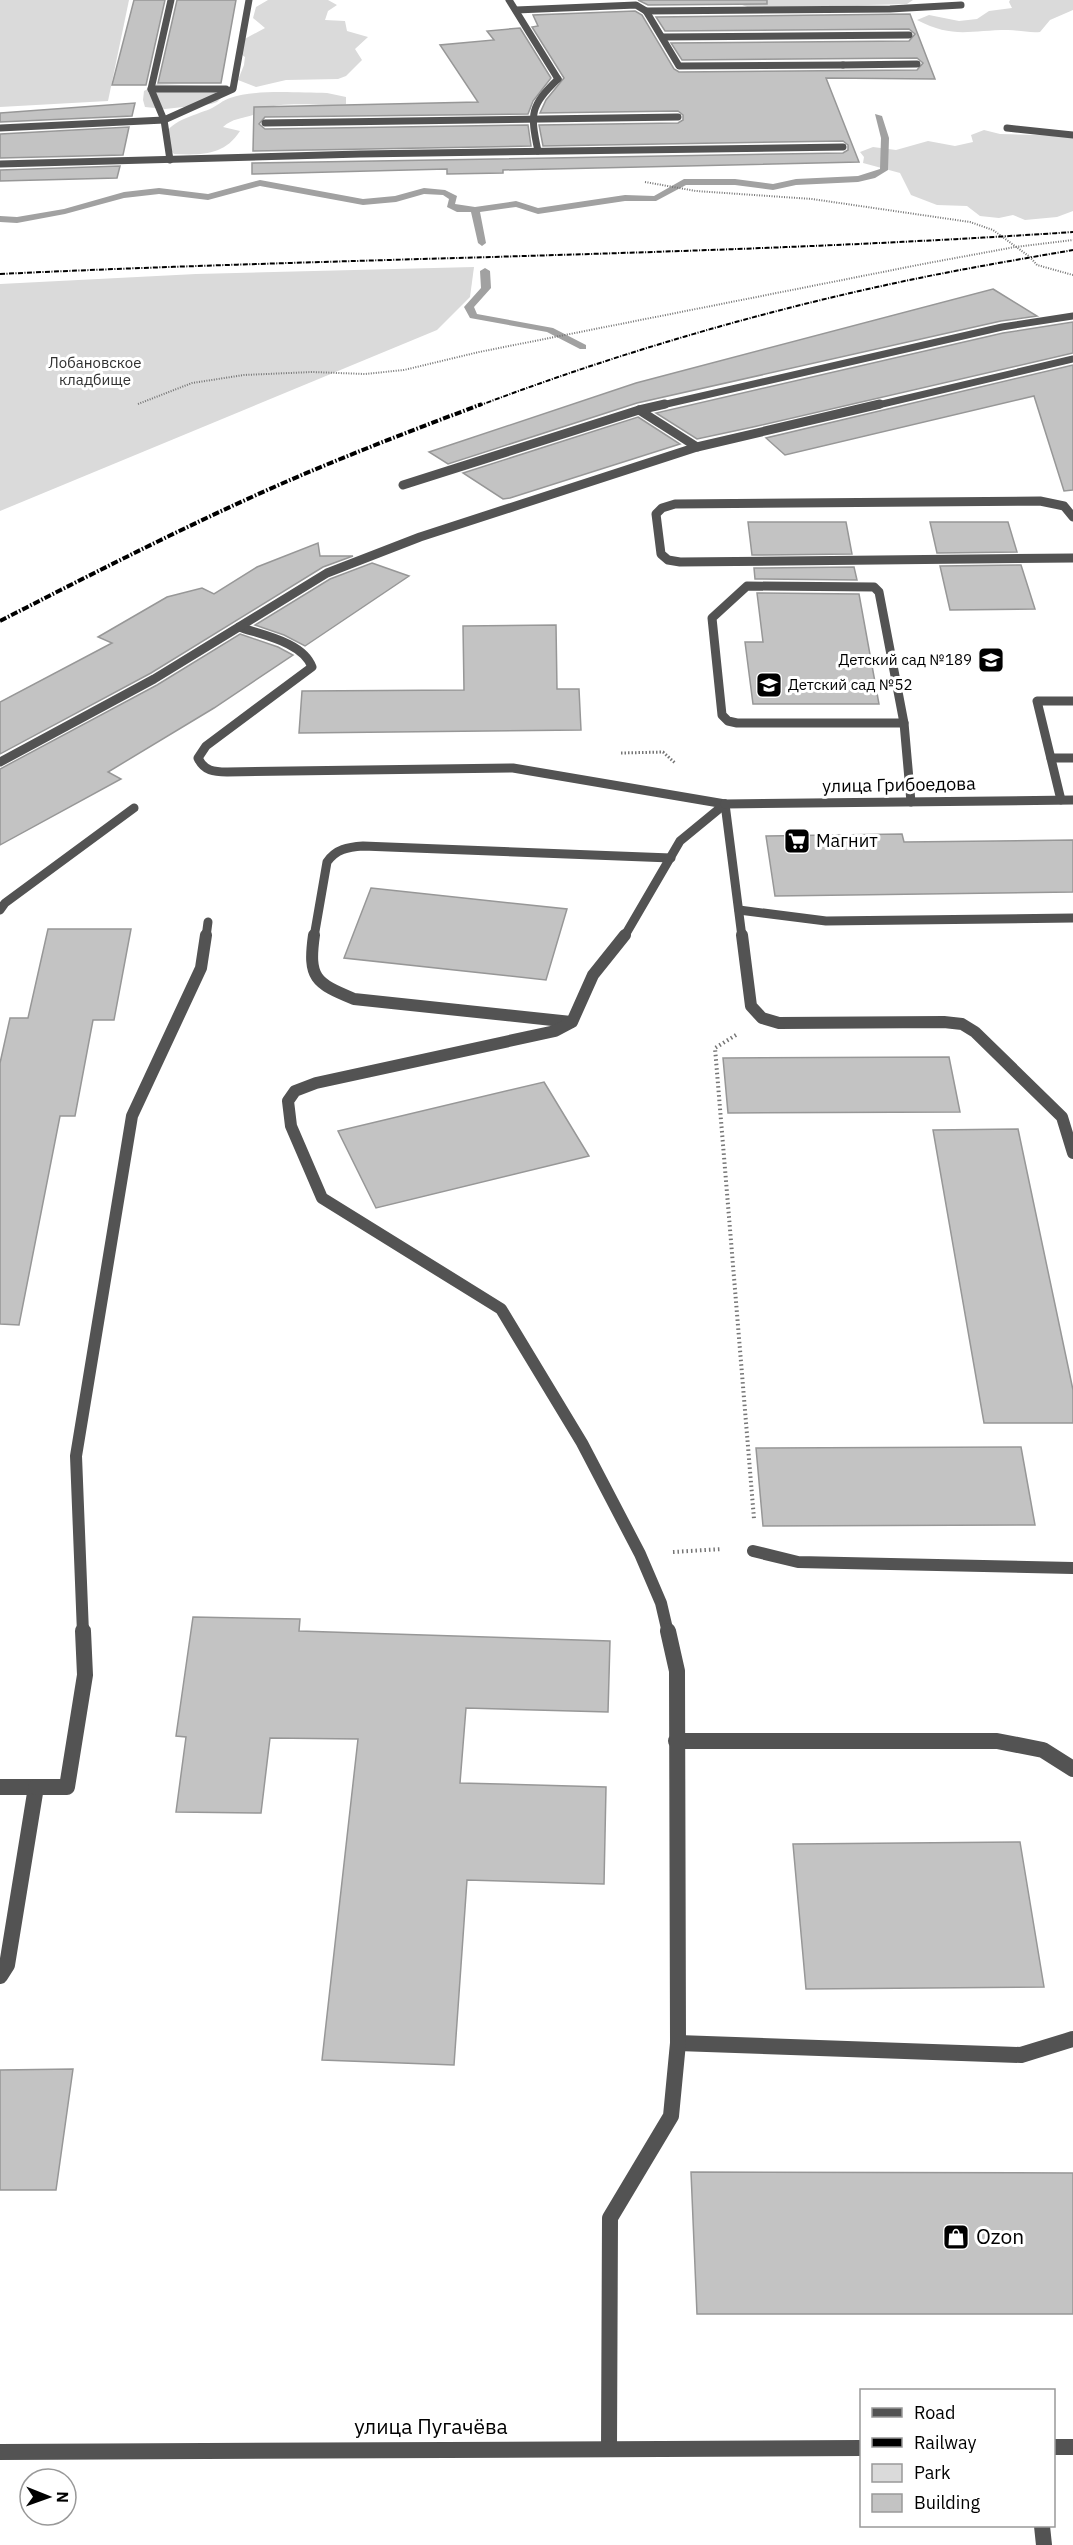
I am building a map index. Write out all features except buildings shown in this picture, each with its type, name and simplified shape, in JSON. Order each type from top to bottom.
[{"type":"street","points":[[170,160],[164,120],[151,89],[171,0]]},
{"type":"street","points":[[233,89],[249,0]]},
{"type":"street","points":[[509,0],[558,80],[534,102],[531,119],[538,151]]},
{"type":"street","points":[[516,10],[636,5],[645,11],[679,66],[916,64]]},
{"type":"street","points":[[645,11],[890,9],[961,5]]},
{"type":"street","points":[[663,37],[909,35]]},
{"type":"street","points":[[151,89],[233,89]]},
{"type":"street","points":[[0,128],[164,120],[233,89]]},
{"type":"street","points":[[265,123],[678,117]]},
{"type":"street","points":[[1007,128],[1073,135]]},
{"type":"street","points":[[0,164],[538,151],[843,147]]},
{"type":"street","points":[[403,485],[639,410],[1002,327],[1073,316]]},
{"type":"street","points":[[0,762],[154,679],[327,573],[420,537],[697,447],[1073,359]]},
{"type":"street","points":[[639,410],[697,447]]},
{"type":"street","points":[[1073,517],[1071,511],[1059,503],[1040,501],[675,504],[662,508],[656,514],[661,554],[668,560],[680,562],[1073,558]]},
{"type":"street","points":[[904,723],[737,723],[728,721],[722,715],[712,618],[747,586],[874,587],[879,592],[904,723],[911,802]]},
{"type":"street","name":"улица Грибоедова","points":[[239,627],[298,649],[308,655],[312,661],[312,667],[206,746],[198,758],[205,769],[227,772],[513,768],[725,804],[1073,800]]},
{"type":"street","points":[[1061,800],[1037,701],[1073,701]]},
{"type":"street","points":[[1051,758],[1073,758]]},
{"type":"street","points":[[609,2449],[610,2217],[670,2116],[678,2043],[677,1671],[661,1604],[640,1554],[582,1443],[501,1309],[322,1198],[291,1126],[288,1101],[295,1091],[305,1087],[555,1030],[572,1022],[593,975],[622,940],[680,841],[725,804]]},
{"type":"street","points":[[725,804],[751,1006],[762,1018],[779,1023],[944,1022],[962,1024],[975,1032],[1062,1117],[1073,1153]]},
{"type":"street","points":[[0,910],[5,903],[134,808]]},
{"type":"street","points":[[572,1022],[354,999],[334,991],[319,980],[310,965],[327,862],[333,853],[345,847],[363,846],[671,858]]},
{"type":"street","points":[[739,910],[826,921],[1073,918]]},
{"type":"street","points":[[0,1787],[67,1788],[85,1675],[76,1456],[132,1116],[201,968],[208,922]]},
{"type":"street","points":[[755,1549],[798,1562],[1073,1568]]},
{"type":"street","points":[[676,1741],[997,1741],[1043,1750],[1073,1769]]},
{"type":"street","points":[[0,1976],[8,1965],[36,1787]]},
{"type":"street","points":[[678,2043],[1021,2055],[1073,2039]]},
{"type":"street","points":[[1055,2447],[1073,2447]]},
{"type":"street","name":"улица Пугачёва","points":[[0,2452],[860,2448]]},
{"type":"street","points":[[1042,2527],[1044,2545]]},
{"type":"path","points":[[637,181],[696,191],[812,199],[955,219],[993,230],[1037,265],[1073,275]]},
{"type":"path","points":[[138,404],[192,383],[234,377],[312,372],[364,374],[404,370],[479,352],[1016,247],[1073,240]]},
{"type":"path","points":[[640,1554],[755,1549],[715,1048],[762,1018]]},
{"type":"green space","points":[[0,0],[129,0],[108,101],[0,107]]},
{"type":"green space","points":[[268,0],[328,0],[337,5],[328,11],[325,20],[345,21],[347,31],[368,37],[355,49],[362,60],[346,76],[338,79],[286,80],[256,87],[238,80],[245,57],[238,52],[239,42],[265,28],[253,18],[256,7]]},
{"type":"green space","points":[[729,0],[913,0],[907,4],[750,8]]},
{"type":"green space","points":[[1010,0],[1073,0],[1073,10],[1050,20],[1040,32],[1008,30],[952,32],[917,20],[929,15],[959,21],[977,19],[989,11],[1012,8]]},
{"type":"green space","points":[[157,84],[204,86],[223,96],[211,104],[165,109],[145,107],[144,91]]},
{"type":"green space","points":[[264,92],[327,93],[346,97],[346,104],[291,104],[269,107],[227,124],[223,127],[240,131],[234,139],[219,150],[203,154],[174,154],[167,144],[166,136],[175,124],[230,98]]},
{"type":"green space","points":[[984,130],[1000,134],[1073,136],[1073,211],[1057,217],[1025,220],[1013,215],[999,218],[980,216],[967,206],[937,205],[911,195],[900,173],[863,163],[864,157],[860,152],[873,147],[896,150],[928,141],[955,146],[973,142],[971,135]]},
{"type":"green space","name":"Лобановское кладбище","points":[[474,267],[470,297],[437,330],[0,511],[0,284],[196,274]]},
{"type":"waterway","points":[[475,210],[516,204],[538,211],[625,198],[656,198],[684,182],[735,182],[773,187],[796,182],[858,179],[872,176],[884,170],[885,138],[878,116]]},
{"type":"waterway","points":[[0,219],[17,220],[65,211],[124,195],[159,191],[208,197],[260,183],[363,202],[396,199],[424,191],[445,193],[454,198],[450,205],[457,209],[475,210]]},
{"type":"waterway","points":[[475,210],[482,243]]},
{"type":"waterway","points":[[485,271],[486,288],[469,307],[473,316],[550,330],[583,347]]},
{"type":"railway","points":[[0,274],[805,246],[1073,232]]},
{"type":"railway","points":[[478,406],[590,366],[761,315],[876,287],[1073,250]]},
{"type":"railway","points":[[0,621],[158,541],[254,496],[482,404]]},
{"type":"place","name":"Детский сад №189","points":[[991,660]]},
{"type":"place","name":"Детский сад №52","points":[[769,685]]},
{"type":"place","name":"Магнит","points":[[797,841]]},
{"type":"place","name":"Ozon","points":[[956,2237]]}]
